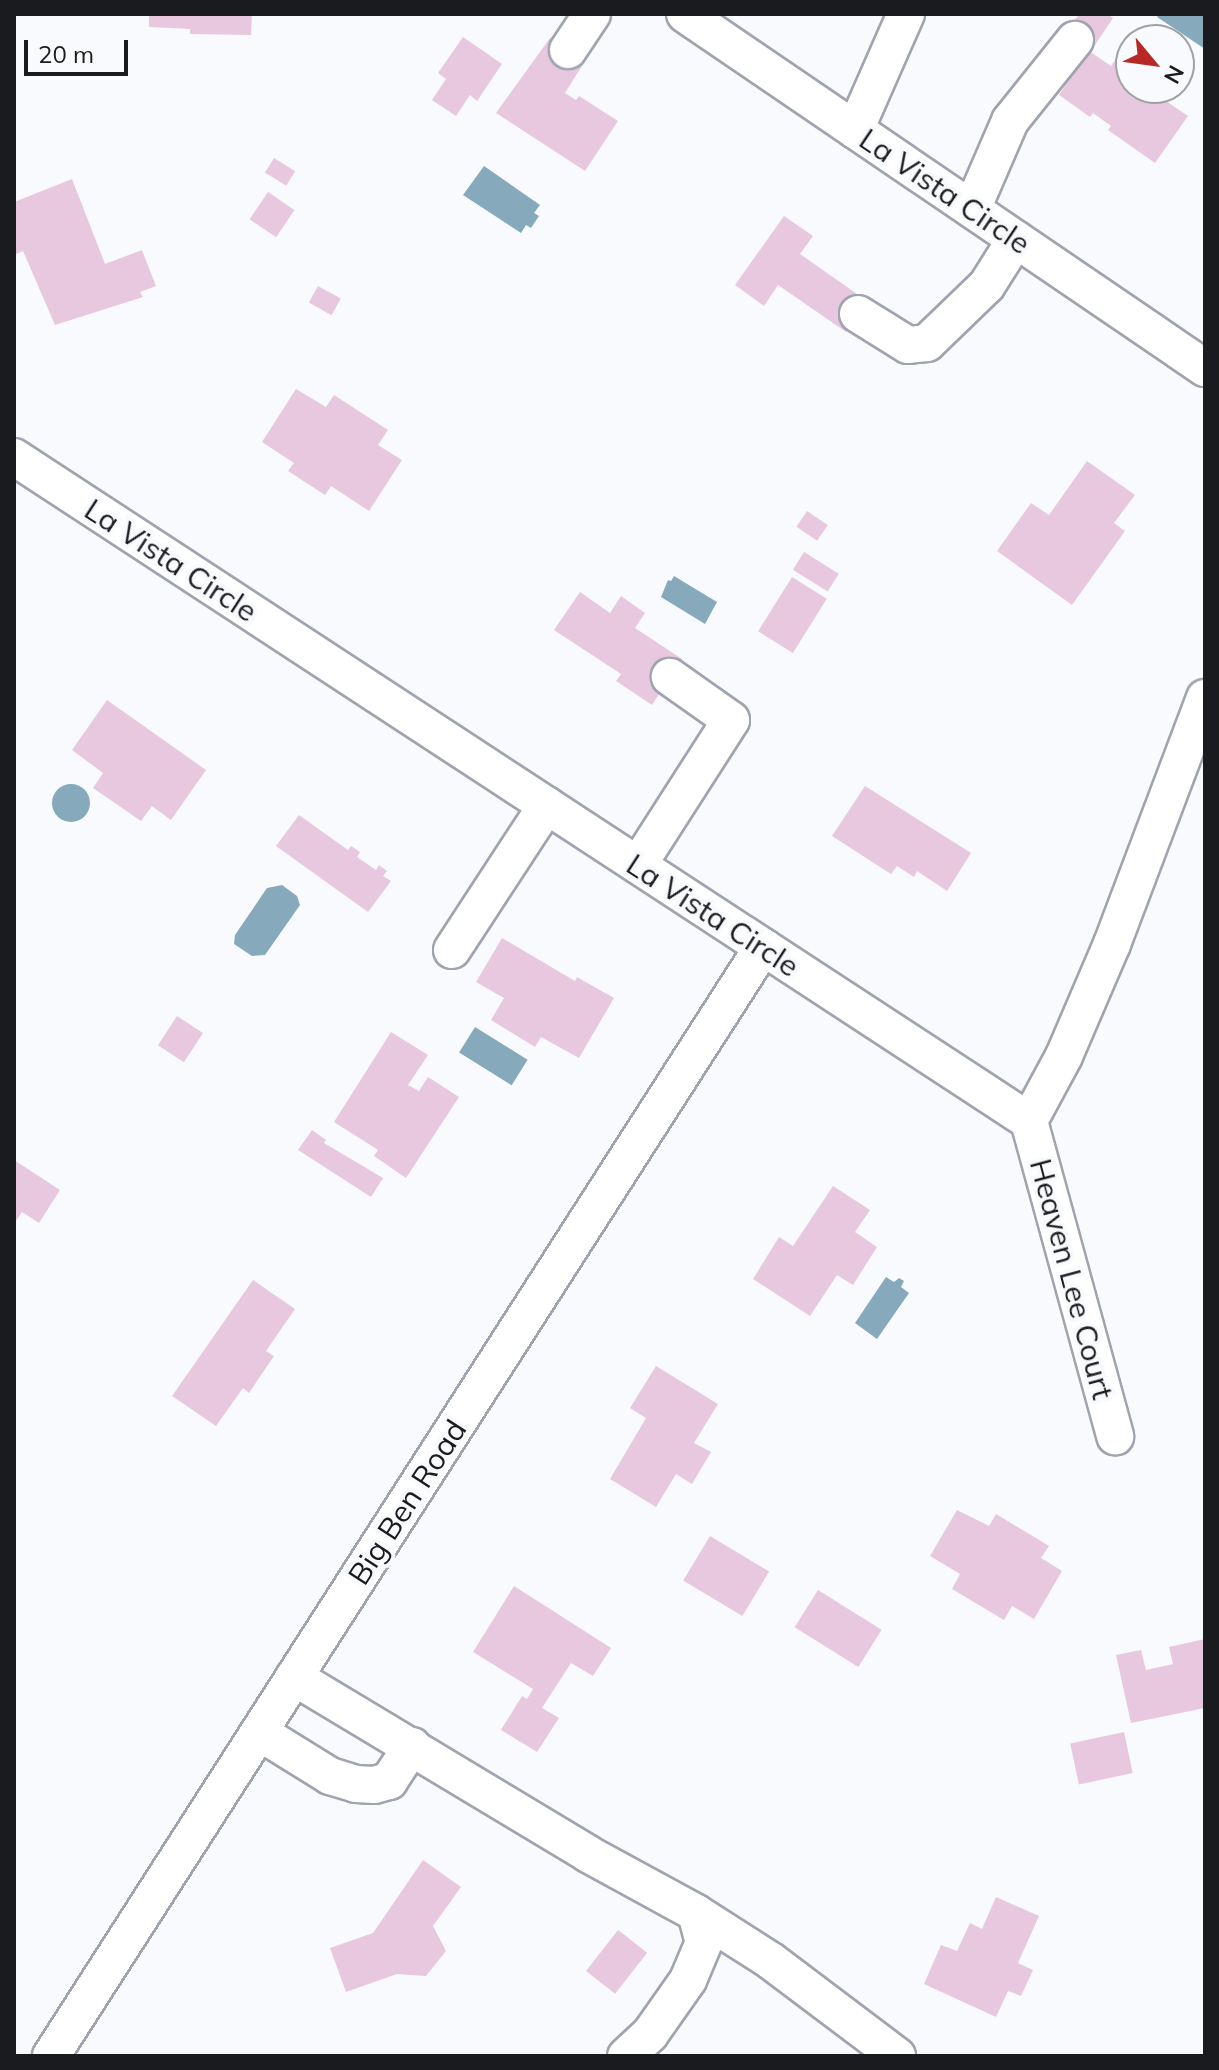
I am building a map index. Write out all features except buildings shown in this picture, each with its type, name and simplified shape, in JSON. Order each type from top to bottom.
[{"type":"street","points":[[568,50],[592,14]]},
{"type":"street","name":"La Vista Circle","points":[[685,14],[1205,368]]},
{"type":"street","points":[[855,130],[906,14]]},
{"type":"street","points":[[972,209],[1010,121],[1075,40]]},
{"type":"street","points":[[858,314],[908,345],[927,343],[987,285],[1016,239]]},
{"type":"street","name":"La Vista Circle","points":[[14,457],[1029,1121]]},
{"type":"street","points":[[638,865],[731,720],[670,677]]},
{"type":"street","points":[[1029,1121],[1064,1056],[1112,944],[1201,719]]},
{"type":"street","points":[[452,950],[547,805]]},
{"type":"street","name":"Big Ben Road","points":[[51,2056],[763,947]]},
{"type":"street","name":"Heaven Lee Court","points":[[1029,1121],[1115,1436]]},
{"type":"street","points":[[294,1677],[588,1854],[696,1913],[782,1969],[897,2056]]},
{"type":"street","points":[[259,1732],[330,1776],[356,1784],[389,1781],[412,1746]]},
{"type":"street","points":[[626,2056],[650,2034],[688,1980],[704,1942],[696,1913]]},
{"type":"water","points":[[1159,14],[1205,14],[1205,49],[1195,42],[1195,24],[1168,24],[1157,17]]},
{"type":"water","points":[[484,166],[540,205],[534,213],[539,216],[531,228],[526,225],[521,233],[463,195]]},
{"type":"water","points":[[674,576],[717,602],[705,624],[661,597],[668,580],[671,581]]},
{"type":"water","points":[[71,784],[85,789],[90,803],[85,817],[71,822],[57,817],[52,803],[57,789]]},
{"type":"water","points":[[282,885],[297,896],[300,905],[265,955],[252,956],[234,944],[235,935],[267,888]]},
{"type":"water","points":[[475,1027],[528,1060],[512,1085],[459,1052]]},
{"type":"water","points":[[886,1277],[894,1282],[899,1278],[904,1281],[901,1287],[909,1293],[877,1339],[855,1323]]}]
